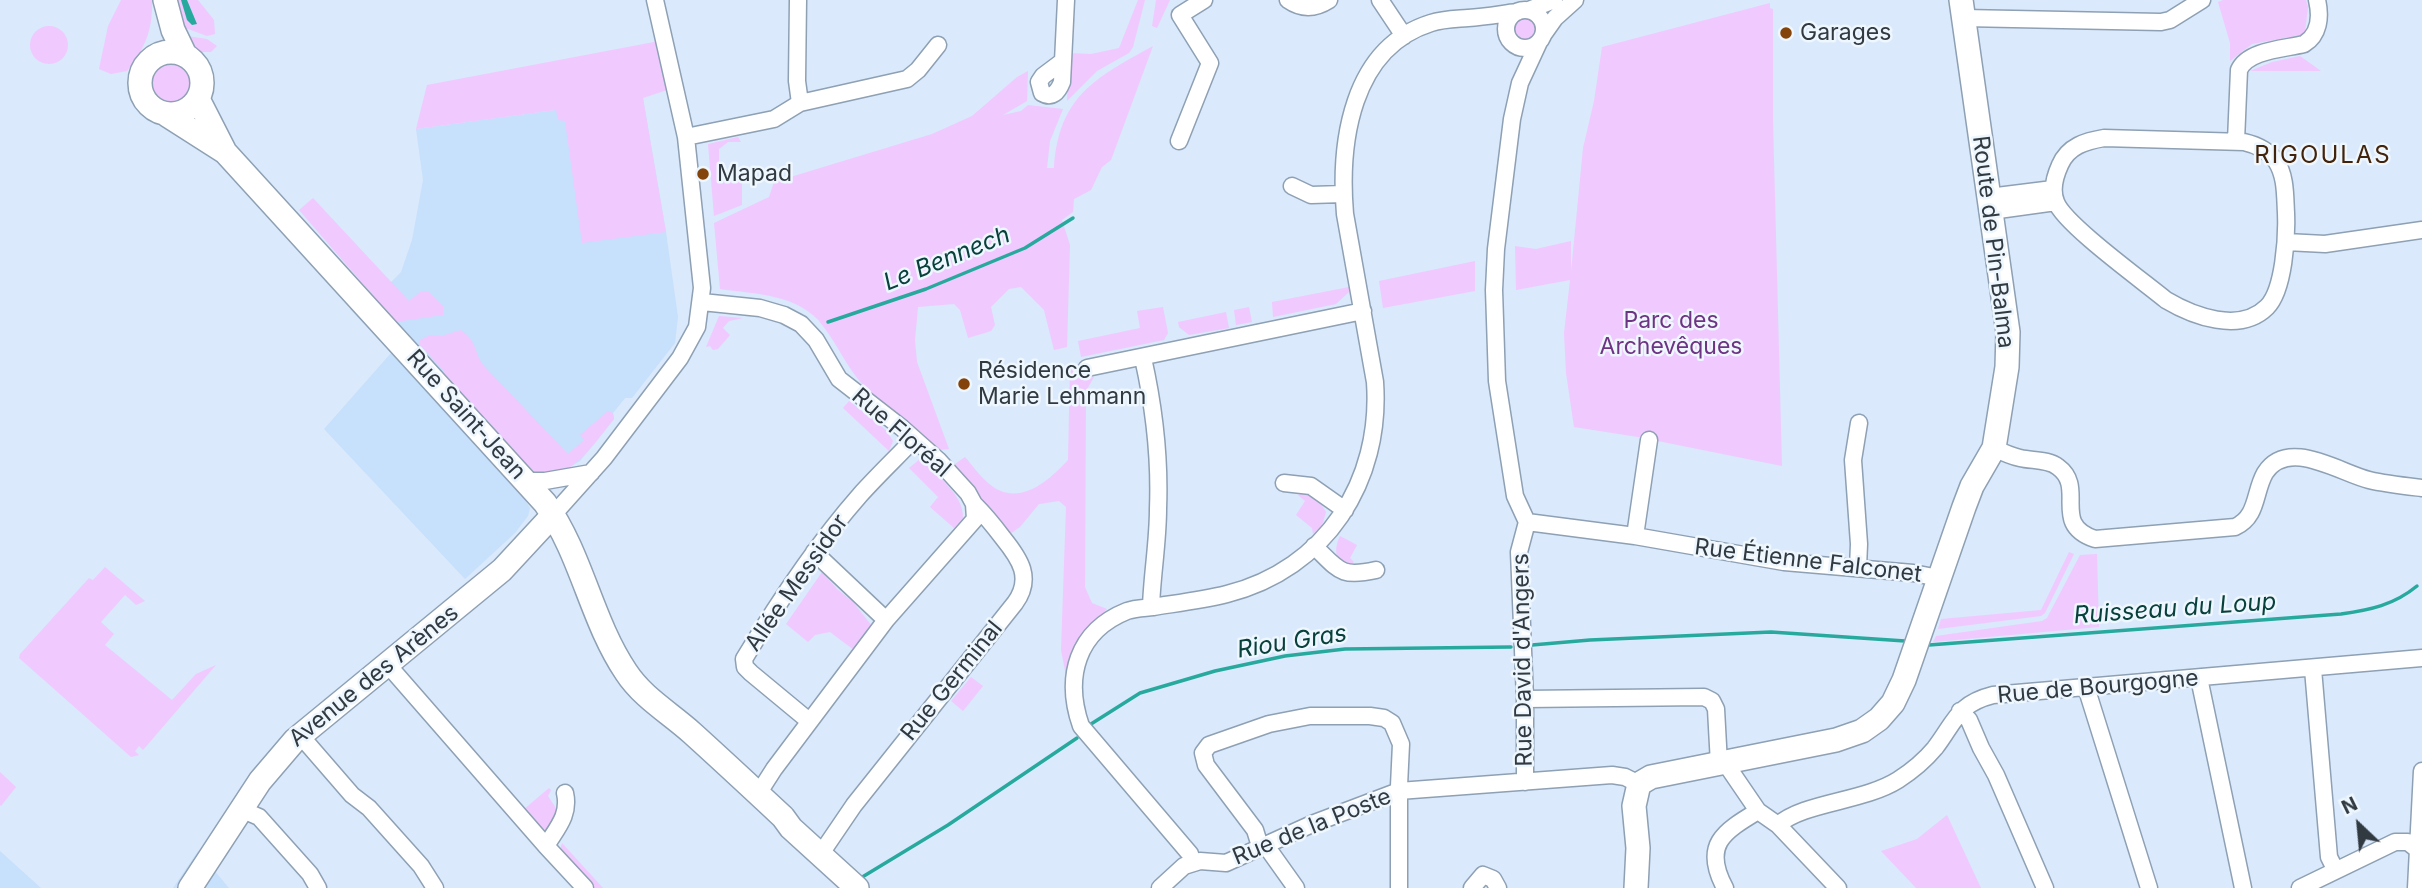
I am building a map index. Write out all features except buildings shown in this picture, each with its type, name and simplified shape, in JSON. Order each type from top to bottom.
[{"type":"street","points":[[553,515],[592,473],[690,343],[697,327],[702,302],[686,137],[655,0]]},
{"type":"street","points":[[798,0],[797,81],[800,103]]},
{"type":"street","points":[[1063,61],[1066,0]]},
{"type":"street","points":[[1179,141],[1210,63],[1180,15],[1204,0]]},
{"type":"street","points":[[1288,0],[1304,8],[1321,5],[1329,0]]},
{"type":"street","points":[[1380,0],[1404,36]]},
{"type":"street","points":[[1160,888],[1179,869],[1192,862],[1190,854],[1086,734],[1076,713],[1073,682],[1082,648],[1091,635],[1115,617],[1130,610],[1228,593],[1251,586],[1292,564],[1331,530],[1360,481],[1370,453],[1377,405],[1343,194],[1345,151],[1356,99],[1364,80],[1381,55],[1404,36],[1431,23],[1523,11],[1553,0]]},
{"type":"street","name":"Rue David d'Angers","points":[[1520,83],[1541,38],[1555,18],[1575,0]]},
{"type":"street","points":[[1962,9],[2161,22],[2170,20],[2202,0]]},
{"type":"street","points":[[2236,141],[2239,71],[2242,64],[2258,54],[2310,41],[2318,29],[2316,0]]},
{"type":"street","points":[[165,2],[173,30],[185,55]]},
{"type":"street","points":[[152,58],[168,52],[185,55],[194,61],[200,70],[202,90],[190,108],[180,114],[167,114],[152,108],[142,94],[140,78],[152,58],[165,2]]},
{"type":"street","name":"Route de Pin-Balma","points":[[1639,784],[1651,777],[1836,740],[1870,726],[1886,713],[1897,695],[1972,486],[1994,448],[2008,350],[2008,332],[1962,9]]},
{"type":"street","points":[[1471,18],[1495,26],[1510,39],[1526,47],[1541,38],[1543,22],[1540,16],[1523,11]]},
{"type":"street","points":[[1510,39],[1508,22],[1523,11]]},
{"type":"street","name":"Rue David d'Angers","points":[[1510,39],[1518,57],[1520,83],[1504,172],[1494,290],[1497,381],[1515,496],[1527,522],[1519,552],[1525,699],[1525,782]]},
{"type":"street","points":[[686,137],[774,119],[800,103],[907,79],[938,45]]},
{"type":"street","name":"Rue Saint-Jean","points":[[198,99],[225,152]]},
{"type":"street","name":"Rue Saint-Jean","points":[[167,114],[225,152],[526,481],[553,515],[566,537],[621,666],[639,689],[780,804],[783,817],[791,828],[853,884]]},
{"type":"street","points":[[2092,140],[2236,141],[2255,145],[2266,151],[2280,168],[2284,180],[2286,242],[2279,280],[2268,306],[2258,314],[2246,318],[2211,318],[2179,308],[2071,222],[2055,196],[2062,161],[2070,151],[2092,140]]},
{"type":"street","points":[[1292,186],[1311,195],[1343,194]]},
{"type":"street","points":[[1990,204],[2055,196]]},
{"type":"street","points":[[2286,242],[2325,244],[2422,230]]},
{"type":"street","name":"Rue Floréal","points":[[702,302],[760,308],[784,315],[801,324],[816,340],[839,379],[938,460],[968,493],[974,504]]},
{"type":"street","points":[[1087,368],[1363,311]]},
{"type":"street","points":[[1143,358],[1150,388],[1157,446],[1158,508],[1151,607]]},
{"type":"street","points":[[1858,568],[1859,544],[1853,460],[1859,423]]},
{"type":"street","name":"Allée Messidor","points":[[809,722],[751,673],[745,667],[744,659],[772,612],[814,552],[861,494],[913,440]]},
{"type":"street","points":[[1635,536],[1649,440]]},
{"type":"street","points":[[1994,448],[2011,456],[2051,463],[2058,467],[2069,482],[2070,512],[2074,527],[2080,533],[2095,538],[2235,527],[2250,517],[2263,476],[2270,467],[2285,458],[2309,459],[2370,480],[2422,488]]},
{"type":"street","points":[[526,481],[545,481],[592,473]]},
{"type":"street","points":[[2399,484],[2422,477]]},
{"type":"street","points":[[1284,482],[1311,486],[1345,510]]},
{"type":"street","points":[[761,789],[886,620],[975,519],[974,504]]},
{"type":"street","name":"Rue Germinal","points":[[820,855],[854,805],[993,631],[1023,589],[1024,570],[1020,560],[986,515],[974,504]]},
{"type":"street","name":"Avenue des Arènes","points":[[190,888],[243,806],[277,759],[300,735],[502,570],[553,515]]},
{"type":"street","name":"Rue Étienne Falconet","points":[[1527,522],[1635,536],[1784,562],[1913,573],[1939,578]]},
{"type":"street","points":[[1314,546],[1339,570],[1354,575],[1376,570]]},
{"type":"street","points":[[814,552],[886,620]]},
{"type":"street","name":"Rue de Bourgogne","points":[[1778,825],[1787,817],[1854,799],[1898,780],[1924,759],[1960,711],[1971,702],[1993,695],[2422,658]]},
{"type":"street","points":[[388,665],[585,888]]},
{"type":"street","points":[[2314,669],[2329,857],[2335,870]]},
{"type":"street","points":[[2199,678],[2243,888]]},
{"type":"street","points":[[2086,687],[2150,888]]},
{"type":"street","points":[[1525,699],[1704,697],[1712,701],[1734,776],[1758,811],[1778,825],[1838,888]]},
{"type":"street","points":[[1960,711],[1969,720],[1980,748],[1996,775],[2045,888]]},
{"type":"street","points":[[1296,888],[1259,843],[1255,830],[1206,765],[1203,753],[1209,745],[1290,718],[1322,716],[1384,718],[1397,731],[1401,744],[1398,791],[1399,888]]},
{"type":"street","points":[[300,735],[412,856],[435,888]]},
{"type":"street","points":[[2416,888],[2422,771]]},
{"type":"street","name":"Rue de la Poste","points":[[1192,862],[1226,863],[1312,824],[1398,791],[1619,775],[1639,784]]},
{"type":"street","points":[[1636,888],[1638,848],[1634,806],[1639,784]]},
{"type":"street","points":[[546,846],[565,816],[568,805],[565,793]]},
{"type":"street","points":[[243,806],[259,817],[310,874],[318,888]]},
{"type":"street","points":[[1725,888],[1716,871],[1716,850],[1728,830],[1758,811]]},
{"type":"street","points":[[2300,888],[2395,842],[2407,842],[2418,850]]},
{"type":"street","points":[[1472,888],[1483,875],[1493,879],[1498,888]]},
{"type":"shaded area","points":[[181,0],[187,0],[197,24],[192,25],[187,20]]},
{"type":"shaded area","points":[[643,98],[678,317],[675,343],[632,398],[625,398],[613,413],[614,419],[580,461],[522,495],[530,508],[528,516],[515,533],[465,579],[324,429],[391,353],[350,309],[391,282],[401,272],[412,240],[423,180],[416,129]]},
{"type":"shaded area","points":[[0,851],[41,888],[0,888]]},
{"type":"shaded area","points":[[198,851],[229,888],[173,888]]},
{"type":"green space","points":[[121,0],[152,0],[151,21],[143,46],[127,71],[111,74],[99,69],[108,26]]},
{"type":"green space","points":[[175,0],[198,0],[214,20],[215,34],[207,36],[183,27]]},
{"type":"green space","points":[[1138,0],[1145,0],[1129,53],[1097,71],[1067,101],[1069,53],[1091,54],[1119,48]]},
{"type":"green space","points":[[1156,0],[1170,0],[1157,28],[1152,26]]},
{"type":"green space","points":[[2306,0],[2308,7],[2305,32],[2252,44],[2230,61],[2230,43],[2218,2]]},
{"type":"green space","name":"Parc des Archevêques","points":[[1770,3],[1770,8],[1773,9],[1773,121],[1782,466],[1574,427],[1566,373],[1564,333],[1570,280],[1516,290],[1515,246],[1536,249],[1571,241],[1571,272],[1583,148],[1594,101],[1602,47]]},
{"type":"green space","points":[[1526,16],[1535,20],[1539,29],[1535,38],[1526,42],[1517,38],[1513,29],[1517,20]]},
{"type":"green space","points":[[49,26],[63,31],[68,45],[63,59],[49,64],[35,59],[30,45],[35,31]]},
{"type":"green space","points":[[187,36],[207,39],[217,46],[211,52],[200,52]]},
{"type":"green space","points":[[659,43],[670,89],[643,98],[666,232],[582,243],[565,121],[558,120],[556,110],[416,129],[427,85]]},
{"type":"green space","points":[[1153,46],[1111,160],[1102,167],[1091,190],[1074,199],[1073,212],[1062,220],[1070,245],[1067,347],[1054,350],[1044,310],[1021,287],[1009,289],[991,307],[995,325],[991,331],[968,338],[960,310],[954,304],[918,307],[915,340],[917,362],[949,449],[939,450],[870,393],[823,326],[802,307],[776,297],[720,289],[714,223],[769,197],[774,182],[932,134],[972,116],[1017,77],[1028,71],[1027,101],[1003,115],[1021,111],[1028,105],[1063,109],[1050,141],[1047,168],[1054,168],[1057,143],[1072,106],[1084,92],[1114,68]]},
{"type":"green space","points":[[2300,56],[2321,71],[2250,71],[2272,62]]},
{"type":"green space","points":[[171,60],[187,67],[194,83],[187,99],[171,106],[155,99],[148,83],[155,67]]},
{"type":"green space","points":[[738,137],[741,142],[728,142],[719,149],[719,165],[722,166],[723,173],[742,171],[742,205],[714,216],[708,144]]},
{"type":"green space","points":[[313,198],[409,301],[420,292],[428,291],[443,306],[443,315],[396,322],[299,210]]},
{"type":"green space","points":[[1475,261],[1475,291],[1383,308],[1379,281]]},
{"type":"green space","points":[[1349,287],[1349,292],[1336,304],[1273,317],[1272,302]]},
{"type":"green space","points":[[1163,307],[1168,333],[1164,340],[1081,357],[1078,341],[1140,328],[1137,311]]},
{"type":"green space","points":[[1249,307],[1252,322],[1236,325],[1234,310]]},
{"type":"green space","points":[[1226,312],[1229,328],[1189,335],[1179,327],[1178,322]]},
{"type":"green space","points":[[719,316],[743,318],[729,321],[723,328],[730,335],[718,349],[713,350],[710,346],[706,347]]},
{"type":"green space","points":[[461,330],[471,339],[485,367],[568,454],[584,440],[580,435],[608,411],[613,413],[614,419],[580,460],[569,468],[546,474],[533,471],[419,344],[420,340],[430,335],[441,336]]},
{"type":"green space","points":[[1085,364],[1086,374],[1094,377],[1086,391],[1085,587],[1092,603],[1107,609],[1081,639],[1066,676],[1061,650],[1066,507],[1059,501],[1039,504],[1020,527],[1010,534],[952,466],[965,457],[987,482],[998,490],[1009,493],[1031,490],[1051,477],[1068,460],[1070,365]]},
{"type":"green space","points":[[849,401],[886,430],[893,441],[889,451],[843,408]]},
{"type":"green space","points":[[920,459],[948,485],[959,501],[963,518],[954,528],[930,507],[938,497],[909,468]]},
{"type":"green space","points":[[1305,491],[1317,498],[1326,512],[1322,526],[1313,534],[1312,528],[1296,515],[1305,501],[1298,495]]},
{"type":"green space","points":[[1340,536],[1357,545],[1350,558],[1354,562],[1348,566],[1340,561],[1336,554]]},
{"type":"green space","points":[[2069,552],[2074,554],[2045,613],[2041,616],[1938,629],[1941,619],[2041,610]]},
{"type":"green space","points":[[2097,554],[2099,627],[1933,642],[1936,636],[2042,621],[2047,618],[2080,555]]},
{"type":"green space","points":[[105,567],[145,601],[136,605],[125,595],[101,622],[114,634],[105,645],[172,700],[196,674],[216,665],[143,750],[139,746],[135,751],[139,755],[131,757],[19,658],[89,578],[93,580]]},
{"type":"green space","points":[[822,572],[853,602],[872,626],[854,650],[830,632],[815,635],[808,642],[786,624]]},
{"type":"green space","points":[[971,677],[983,686],[963,711],[951,701]]},
{"type":"green space","points":[[0,772],[16,787],[1,806],[0,805]]},
{"type":"green space","points":[[549,788],[551,790],[548,796],[556,814],[549,828],[543,830],[523,810]]},
{"type":"green space","points":[[1947,815],[1981,888],[1916,888],[1881,851],[1917,839]]},
{"type":"green space","points":[[562,843],[603,888],[595,888],[563,854],[560,850]]},
{"type":"waterway","name":"Le Bennech","points":[[828,322],[926,289],[1025,248],[1073,218]]},
{"type":"waterway","name":"Ruisseau du Loup","points":[[1929,645],[2341,614],[2381,606],[2400,598],[2417,586]]},
{"type":"waterway","name":"Riou Gras","points":[[1532,645],[1771,632],[1905,641]]},
{"type":"waterway","name":"Riou Gras","points":[[1091,724],[1140,693],[1215,671],[1285,656],[1345,649],[1511,647]]},
{"type":"waterway","name":"Riou Gras","points":[[859,879],[948,825],[1077,738]]},
{"type":"place","name":"Garages","points":[[1786,33]]},
{"type":"place","name":"Mapad","points":[[703,174]]},
{"type":"place","name":"Résidence Marie Lehmann","points":[[964,384]]},
{"type":"district","name":"RIGOULAS","points":[[2323,156]]}]
